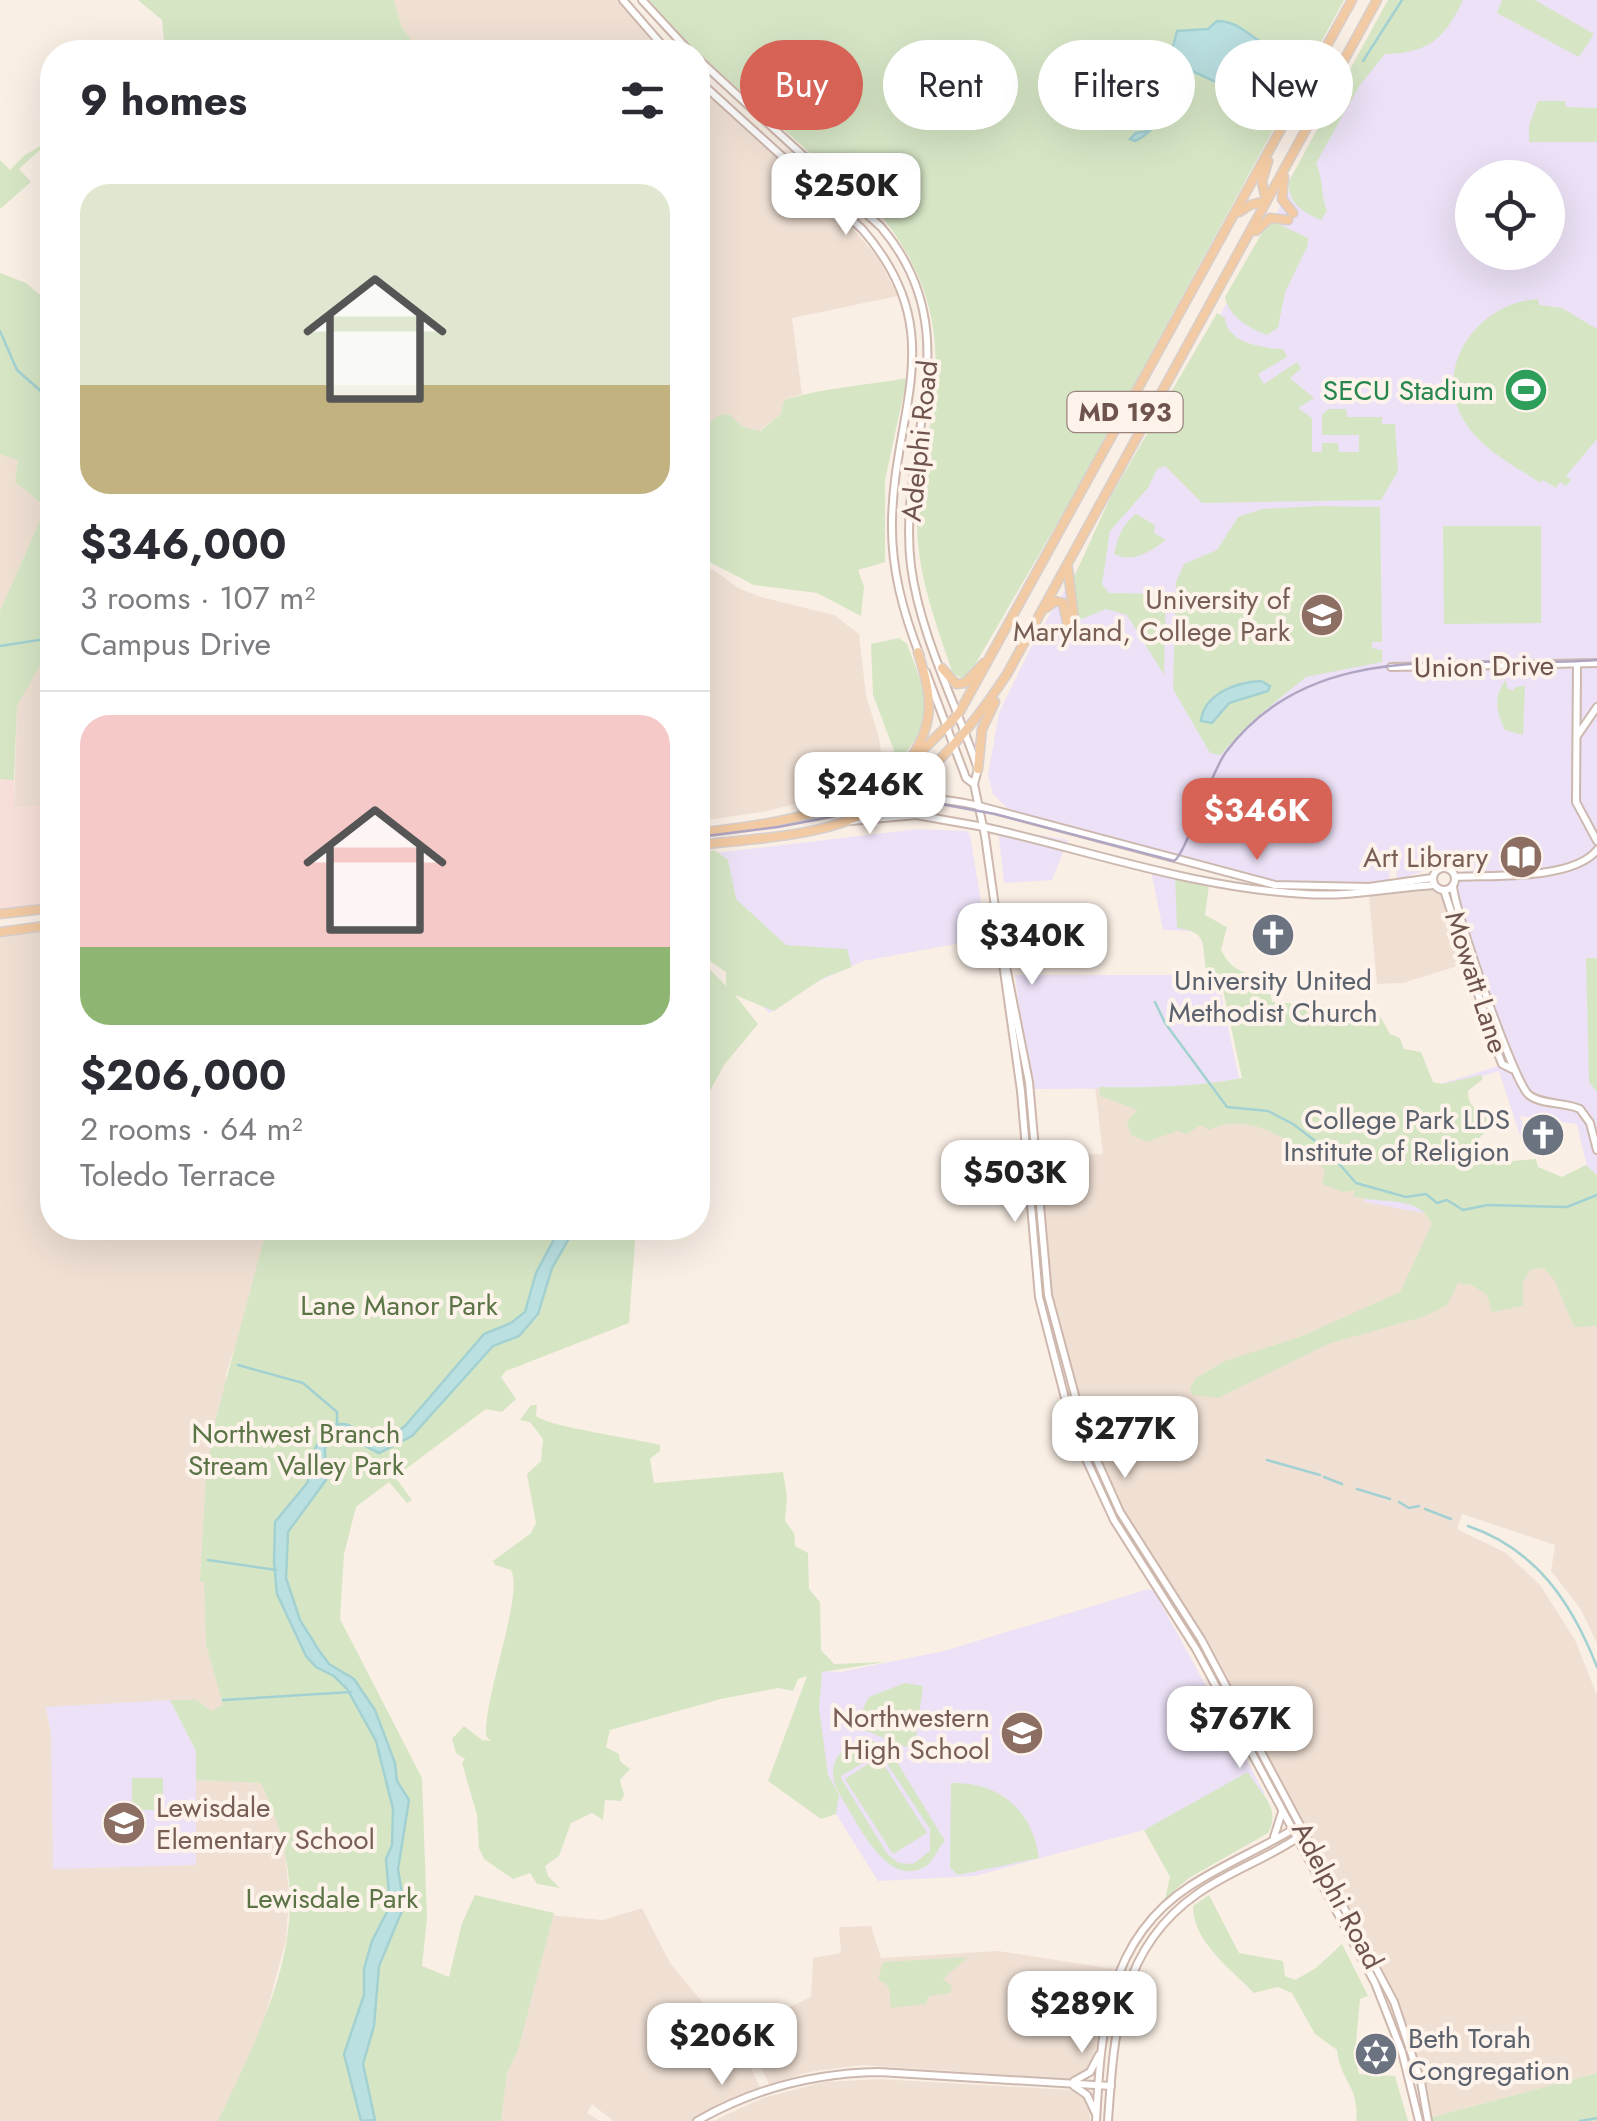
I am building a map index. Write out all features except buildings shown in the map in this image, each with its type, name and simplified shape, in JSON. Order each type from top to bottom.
[{"type":"main road","points":[[623,0],[658,40]]},
{"type":"main road","points":[[642,0],[679,40]]},
{"type":"main road","name":"MD 193","points":[[710,832],[828,811],[894,775],[959,714],[1352,0]]},
{"type":"main road","name":"MD 193","points":[[710,844],[835,824],[893,797],[966,734],[1008,674],[1378,0]]},
{"type":"main road","name":"Adelphi Road","points":[[710,70],[866,212],[892,240],[914,280],[925,315],[930,362],[910,496],[910,550],[916,592],[978,770],[974,784],[1001,944],[1030,1082],[1048,1295],[1086,1436],[1120,1512],[1201,1639],[1394,2002],[1422,2082],[1428,2121]]},
{"type":"main road","name":"Adelphi Road","points":[[710,91],[862,228],[880,250],[899,287],[909,320],[914,365],[893,504],[892,540],[903,609],[966,778],[974,784]]},
{"type":"main road","points":[[1228,226],[1247,206],[1266,202],[1263,178],[1274,142]]},
{"type":"main road","points":[[1231,268],[1240,260],[1260,224],[1275,217],[1291,217],[1281,193],[1291,158]]},
{"type":"main road","points":[[1039,615],[1055,602],[1064,603],[1072,630],[1070,559]]},
{"type":"main road","points":[[894,775],[914,754],[931,714],[930,690],[918,652]]},
{"type":"main road","points":[[942,668],[956,684],[965,682],[994,652]]},
{"type":"main road","name":"Union Drive","points":[[1392,667],[1597,664]]},
{"type":"main road","points":[[1577,665],[1576,802],[1597,841]]},
{"type":"main road","points":[[978,770],[982,729],[1008,674]]},
{"type":"main road","points":[[1577,705],[1590,716]]},
{"type":"main road","points":[[1576,736],[1597,707]]},
{"type":"main road","points":[[828,811],[893,797],[939,798],[1275,885],[1369,887],[1433,882],[1444,890],[1454,881],[1569,868],[1597,850]]},
{"type":"main road","points":[[835,824],[916,815],[984,827],[1148,872],[1275,892],[1339,895],[1433,882]]},
{"type":"main road","points":[[1433,882],[1442,867],[1450,869],[1454,881]]},
{"type":"main road","name":"Mowatt Lane","points":[[1454,881],[1513,1070],[1532,1097],[1572,1105],[1583,1112],[1597,1150]]},
{"type":"main road","name":"Mowatt Lane","points":[[1444,890],[1502,1064],[1513,1070]]},
{"type":"main road","points":[[0,914],[40,909]]},
{"type":"main road","points":[[0,932],[40,927]]},
{"type":"main road","name":"Adelphi Road","points":[[1001,944],[999,954],[1023,1112],[1039,1296],[1074,1433],[1114,1520],[1182,1626],[1381,1996],[1412,2083],[1419,2121]]},
{"type":"main road","points":[[1269,1843],[1280,1827],[1282,1810]]},
{"type":"main road","points":[[1096,2118],[1101,2049],[1115,1979],[1144,1927],[1187,1888],[1292,1830],[1304,1829]]},
{"type":"main road","points":[[1108,2121],[1119,2006],[1131,1972],[1148,1942],[1196,1895],[1296,1839],[1304,1829]]},
{"type":"main road","points":[[1068,2083],[1090,2072],[1101,2049]]},
{"type":"main road","points":[[697,2121],[764,2091],[841,2074],[894,2072],[1110,2086]]},
{"type":"main road","points":[[1068,2083],[1087,2096],[1096,2118]]},
{"type":"shaded area","points":[[394,0],[618,0],[650,40],[411,40],[401,25]]},
{"type":"shaded area","name":"University of Maryland, College Park","points":[[1411,0],[1597,0],[1597,1187],[1471,1222],[1365,1202],[1351,1154],[1430,1087],[1502,1065],[1454,907],[1454,882],[1467,879],[1468,875],[1458,866],[1458,859],[1453,857],[1441,863],[1438,855],[1432,855],[1424,871],[1397,880],[1395,855],[1390,855],[1389,881],[1366,886],[1364,882],[1308,884],[1255,878],[1051,824],[1007,808],[993,794],[988,775],[999,713],[1033,643],[1099,533],[1292,185],[1327,130],[1353,130],[1353,90]],"holes":[[[1499,1071],[1524,1148],[1529,1146],[1520,1116],[1577,1124],[1587,1167],[1566,1176],[1529,1181],[1456,1168],[1432,1092]]]},
{"type":"shaded area","points":[[710,98],[740,125],[740,130],[745,130],[850,225],[878,258],[898,296],[792,318],[802,394],[784,400],[781,414],[759,431],[743,427],[729,414],[719,415],[710,422]]},
{"type":"shaded area","points":[[0,451],[18,460],[15,482],[40,502],[40,521],[0,611]]},
{"type":"shaded area","points":[[710,569],[738,588],[761,597],[834,615],[859,634],[866,696],[879,737],[883,769],[870,779],[818,798],[763,812],[710,819]]},
{"type":"shaded area","points":[[40,661],[40,806],[14,808],[17,706]]},
{"type":"shaded area","points":[[0,779],[14,780],[14,808],[40,806],[40,908],[0,913]]},
{"type":"shaded area","points":[[998,828],[1068,840],[1052,880],[1004,883]]},
{"type":"shaded area","points":[[918,829],[967,831],[986,933],[983,939],[863,961],[817,982],[769,1013],[710,951],[710,854]]},
{"type":"shaded area","points":[[1150,866],[1204,880],[1191,931],[1163,930]]},
{"type":"shaded area","points":[[1431,888],[1447,897],[1467,963],[1403,983],[1377,984],[1369,896]]},
{"type":"shaded area","points":[[40,932],[40,1240],[271,1240],[226,1374],[228,1693],[222,1709],[211,1711],[197,1700],[46,1708],[51,1733],[195,1865],[196,1780],[265,1783],[284,1836],[289,1895],[286,1940],[262,2029],[224,2121],[0,2121],[0,937]]},
{"type":"shaded area","points":[[1015,975],[1217,975],[1241,1088],[1030,1089]]},
{"type":"shaded area","points":[[1095,1086],[1241,1088],[1597,1213],[1597,1643],[1580,1608],[1551,1571],[1555,1545],[1462,1514],[1457,1529],[1506,1553],[1540,1585],[1575,1640],[1597,1695],[1597,2073],[1428,2118],[1394,2002],[1201,1639],[1131,1532],[1086,1436],[1048,1295],[1038,1155],[1103,1154]]},
{"type":"shaded area","name":"Northwestern High School","points":[[1149,1589],[1154,1591],[1265,1794],[1262,1798],[1174,1815],[1144,1830],[975,1876],[878,1881],[836,1814],[812,1764],[822,1671],[840,1672],[944,1651]]},
{"type":"shaded area","name":"Lewisdale Elementary School","points":[[170,1700],[196,1751],[196,1865],[53,1869],[51,1733],[46,1707]]},
{"type":"shaded area","points":[[642,1908],[670,1963],[743,2051],[760,2088],[699,2121],[613,2121],[592,2104],[587,2113],[600,2121],[495,2121],[549,1915],[603,1920]]},
{"type":"shaded area","points":[[871,1926],[881,1958],[998,1951],[1114,1969],[1095,2056],[1085,2072],[1068,2079],[861,2065],[809,2072],[769,2084],[743,2029],[811,1997],[813,1958],[841,1953],[839,1927]]},
{"type":"shaded area","points":[[879,2079],[1071,2090],[1084,2099],[1090,2121],[713,2121],[763,2098],[824,2082]]},
{"type":"green space","points":[[138,0],[394,0],[401,25],[411,40],[164,40],[162,20]]},
{"type":"green space","name":"University of Maryland, College Park","points":[[649,0],[1344,0],[1322,40],[1215,40],[1215,130],[1273,130],[1076,491],[969,675],[962,678],[953,674],[929,602],[918,545],[918,499],[936,364],[924,290],[914,266],[884,219],[784,130],[863,130],[863,40],[740,40],[740,90],[710,64],[710,40],[684,40]]},
{"type":"green space","points":[[1388,0],[1463,0],[1449,25],[1433,42],[1413,51],[1385,54],[1353,97],[1353,64]]},
{"type":"green space","points":[[1502,0],[1535,0],[1594,34],[1579,57],[1497,13]]},
{"type":"green space","points":[[1538,101],[1565,101],[1566,107],[1597,108],[1597,142],[1529,142],[1529,126]]},
{"type":"green space","points":[[1317,130],[1335,130],[1316,163],[1327,211],[1321,220],[1294,201],[1289,181]]},
{"type":"green space","points":[[40,146],[19,169],[31,182],[0,209],[0,160],[10,170]]},
{"type":"green space","points":[[1274,222],[1308,238],[1308,245],[1285,292],[1278,328],[1267,335],[1235,316],[1225,297],[1266,226]]},
{"type":"green space","points":[[0,273],[26,283],[40,295],[40,502],[15,482],[18,460],[0,454]]},
{"type":"green space","name":"SECU Stadium","points":[[1538,299],[1539,305],[1562,308],[1597,329],[1597,439],[1566,476],[1571,480],[1566,486],[1560,482],[1556,488],[1543,480],[1540,483],[1479,440],[1459,410],[1453,388],[1455,366],[1463,346],[1477,328],[1515,304]]},
{"type":"green space","points":[[1217,313],[1239,339],[1283,349],[1287,357],[1258,374],[1264,384],[1297,362],[1301,369],[1290,378],[1314,398],[1298,408],[1312,418],[1312,452],[1322,452],[1322,443],[1338,443],[1339,452],[1359,452],[1359,435],[1322,435],[1322,415],[1328,409],[1346,409],[1347,417],[1382,417],[1382,424],[1395,424],[1398,471],[1381,500],[1202,503],[1165,466],[1157,469],[1148,488],[1110,531],[1102,584],[1109,593],[1166,594],[1164,675],[1127,615],[1106,609],[1079,620],[1073,579],[1112,494]]},
{"type":"green space","points":[[907,378],[885,480],[885,562],[858,570],[864,587],[861,616],[817,593],[754,585],[710,562],[710,422],[719,415],[729,414],[743,427],[760,431],[781,414],[784,400]]},
{"type":"green space","points":[[1380,507],[1382,642],[1372,642],[1372,648],[1382,650],[1382,662],[1306,677],[1252,721],[1220,755],[1210,753],[1173,689],[1176,582],[1184,564],[1217,550],[1238,517],[1262,509]]},
{"type":"green space","points":[[1136,514],[1155,525],[1154,533],[1166,540],[1135,557],[1114,554],[1121,531]]},
{"type":"green space","points":[[40,521],[40,665],[17,706],[14,780],[0,779],[0,611]]},
{"type":"green space","points":[[1443,526],[1541,526],[1541,623],[1444,624]]},
{"type":"green space","points":[[899,638],[907,644],[925,705],[920,731],[898,761],[873,695],[871,644]]},
{"type":"green space","points":[[1506,680],[1507,688],[1513,691],[1525,686],[1523,735],[1505,730],[1500,717],[1497,704]]},
{"type":"green space","points":[[710,851],[728,860],[736,899],[786,945],[847,949],[852,967],[823,978],[774,1011],[735,995],[758,1024],[724,1065],[710,1091],[710,969],[726,986],[726,972],[710,961]]},
{"type":"green space","points":[[1175,875],[1209,885],[1205,915],[1227,927],[1221,950],[1235,968],[1268,981],[1272,1002],[1376,1009],[1390,1034],[1400,1038],[1404,1049],[1421,1052],[1433,1082],[1442,1084],[1481,1075],[1483,1079],[1468,1091],[1470,1103],[1498,1116],[1498,1125],[1476,1142],[1473,1159],[1488,1163],[1536,1159],[1538,1167],[1562,1177],[1586,1165],[1597,1175],[1597,1326],[1574,1327],[1555,1281],[1544,1268],[1530,1270],[1523,1282],[1523,1306],[1492,1312],[1487,1295],[1472,1285],[1458,1283],[1447,1305],[1426,1316],[1328,1344],[1218,1398],[1192,1395],[1190,1388],[1196,1378],[1225,1361],[1302,1336],[1400,1292],[1432,1224],[1426,1214],[1408,1204],[1363,1199],[1353,1196],[1355,1190],[1343,1192],[1322,1184],[1325,1170],[1301,1149],[1271,1132],[1240,1124],[1209,1130],[1200,1125],[1187,1134],[1177,1131],[1147,1142],[1131,1135],[1127,1121],[1137,1110],[1100,1096],[1099,1087],[1171,1086],[1242,1078],[1222,985],[1206,971],[1199,936],[1177,928]]},
{"type":"green space","points":[[1586,958],[1597,958],[1597,1092],[1589,1082]]},
{"type":"green space","name":"Northwest Branch Stream Valley Park","points":[[264,1240],[635,1240],[629,1323],[506,1371],[501,1377],[516,1399],[502,1412],[486,1409],[395,1477],[412,1500],[407,1503],[389,1482],[356,1507],[344,1554],[340,1619],[422,1778],[427,1919],[422,1966],[449,1977],[462,1923],[475,1895],[554,1913],[518,2050],[507,2073],[501,2121],[218,2121],[273,1996],[284,1956],[289,1915],[288,1874],[279,1830],[261,1783],[196,1780],[196,1751],[170,1700],[197,1700],[211,1711],[223,1705],[206,1644],[204,1582],[200,1581],[206,1475],[216,1418]]},
{"type":"green space","points":[[531,1405],[537,1405],[536,1416],[544,1420],[660,1445],[660,1451],[650,1459],[654,1483],[783,1472],[785,1521],[794,1533],[795,1546],[808,1553],[809,1589],[820,1602],[821,1650],[834,1664],[886,1662],[822,1672],[819,1708],[828,1775],[839,1795],[836,1814],[821,1819],[768,1781],[807,1676],[798,1679],[793,1691],[778,1688],[721,1699],[610,1730],[606,1747],[619,1754],[620,1761],[630,1769],[620,1780],[624,1795],[621,1801],[605,1800],[603,1820],[592,1813],[571,1823],[559,1856],[545,1866],[548,1876],[560,1888],[537,1884],[530,1873],[513,1879],[484,1859],[479,1848],[477,1815],[462,1763],[465,1759],[456,1753],[452,1739],[464,1726],[482,1740],[491,1741],[486,1736],[487,1718],[514,1583],[511,1570],[493,1561],[531,1533],[536,1523],[527,1474],[541,1461],[543,1439],[530,1422],[520,1420]]},
{"type":"green space","points":[[905,1683],[923,1686],[915,1745],[909,1748],[854,1726],[869,1697]]},
{"type":"green space","points":[[873,1741],[892,1754],[945,1841],[926,1866],[911,1871],[898,1869],[885,1860],[862,1832],[837,1790],[833,1773],[836,1760],[851,1744]],"holes":[[[880,1753],[930,1829],[930,1851],[913,1864],[899,1863],[888,1855],[841,1776]]]},
{"type":"green space","points":[[879,1757],[927,1833],[893,1854],[845,1779]]},
{"type":"green space","points":[[1248,1772],[1271,1808],[1268,1833],[1189,1878],[1165,1899],[1170,1877],[1144,1830]]},
{"type":"green space","points":[[132,1778],[163,1778],[163,1810],[132,1810]]},
{"type":"green space","points":[[951,1783],[984,1788],[1011,1802],[1029,1826],[1039,1858],[958,1875],[950,1868]]},
{"type":"green space","points":[[1209,1895],[1239,1953],[1283,1961],[1285,1976],[1295,1980],[1316,1968],[1342,1944],[1368,1996],[1360,1999],[1355,2054],[1359,2074],[1395,2076],[1408,2121],[1356,2121],[1353,2092],[1337,2050],[1315,2034],[1292,1993],[1278,1987],[1254,1993],[1206,1943],[1193,1906]]},
{"type":"green space","points":[[968,1957],[943,1979],[952,1986],[950,1993],[929,1996],[926,2004],[891,2008],[889,1987],[878,1979],[883,1962]]},
{"type":"green space","points":[[1597,2073],[1597,2121],[1428,2121],[1428,2118]]},
{"type":"water","points":[[1217,21],[1226,22],[1258,40],[1215,40],[1215,82],[1195,72],[1195,40],[1175,40],[1177,31],[1208,29]]},
{"type":"water","points":[[1149,131],[1135,141],[1130,139],[1136,133]]},
{"type":"water","points":[[1261,681],[1270,686],[1268,691],[1229,703],[1212,723],[1201,721],[1208,704],[1223,691]]},
{"type":"water","points":[[554,1240],[568,1240],[552,1268],[538,1314],[519,1336],[493,1346],[412,1436],[379,1453],[342,1434],[329,1437],[325,1449],[326,1480],[288,1532],[286,1578],[300,1620],[329,1664],[354,1679],[375,1710],[395,1763],[397,1781],[409,1800],[398,1869],[404,1906],[379,1966],[374,2026],[363,2064],[375,2120],[361,2121],[344,2054],[364,1995],[364,1969],[372,1941],[390,1906],[386,1859],[392,1845],[393,1809],[376,1741],[347,1689],[306,1656],[277,1594],[275,1522],[308,1482],[308,1465],[324,1429],[345,1424],[373,1442],[384,1441],[405,1426],[484,1334],[511,1323],[525,1312],[536,1273]]},
{"type":"waterway","points":[[1363,61],[1402,0]]},
{"type":"waterway","points":[[0,331],[17,370],[40,390]]},
{"type":"waterway","points":[[0,646],[40,640]]},
{"type":"waterway","points":[[1155,1002],[1165,1023],[1227,1107],[1268,1111],[1293,1124],[1327,1150],[1356,1183],[1406,1197],[1426,1194],[1437,1203],[1447,1200],[1463,1210],[1488,1205],[1567,1207],[1597,1195]]},
{"type":"waterway","points":[[238,1365],[303,1383],[337,1412],[337,1426]]},
{"type":"waterway","points":[[1267,1460],[1320,1475]]},
{"type":"waterway","points":[[1324,1477],[1342,1484]]},
{"type":"waterway","points":[[1357,1489],[1390,1499]]},
{"type":"waterway","points":[[1399,1502],[1409,1508],[1419,1506]]},
{"type":"waterway","points":[[1425,1509],[1451,1519]]},
{"type":"waterway","points":[[1468,1526],[1513,1549],[1549,1581],[1576,1621],[1597,1667]]},
{"type":"waterway","points":[[208,1560],[276,1570]]},
{"type":"waterway","points":[[223,1700],[351,1692]]},
{"type":"waterway","points":[[1580,2121],[1597,2118]]},
{"type":"tram line","points":[[710,836],[893,805],[935,803],[995,814],[1174,861],[1226,752],[1262,714],[1304,689],[1349,673],[1397,665],[1597,660]]},
{"type":"place","name":"SECU Stadium","points":[[1526,390]]},
{"type":"place","name":"University of Maryland, College Park","points":[[1322,615]]},
{"type":"place","name":"Art Library","points":[[1521,857]]},
{"type":"place","name":"University United Methodist Church","points":[[1273,935]]},
{"type":"place","name":"College Park LDS Institute of Religion","points":[[1543,1135]]},
{"type":"place","name":"Northwestern High School","points":[[1022,1733]]},
{"type":"place","name":"Lewisdale Elementary School","points":[[124,1823]]},
{"type":"place","name":"Beth Torah Congregation","points":[[1376,2054]]},
{"type":"park label","name":"Lane Manor Park","points":[[399,1305]]},
{"type":"park label","name":"Lewisdale Park","points":[[332,1898]]}]
